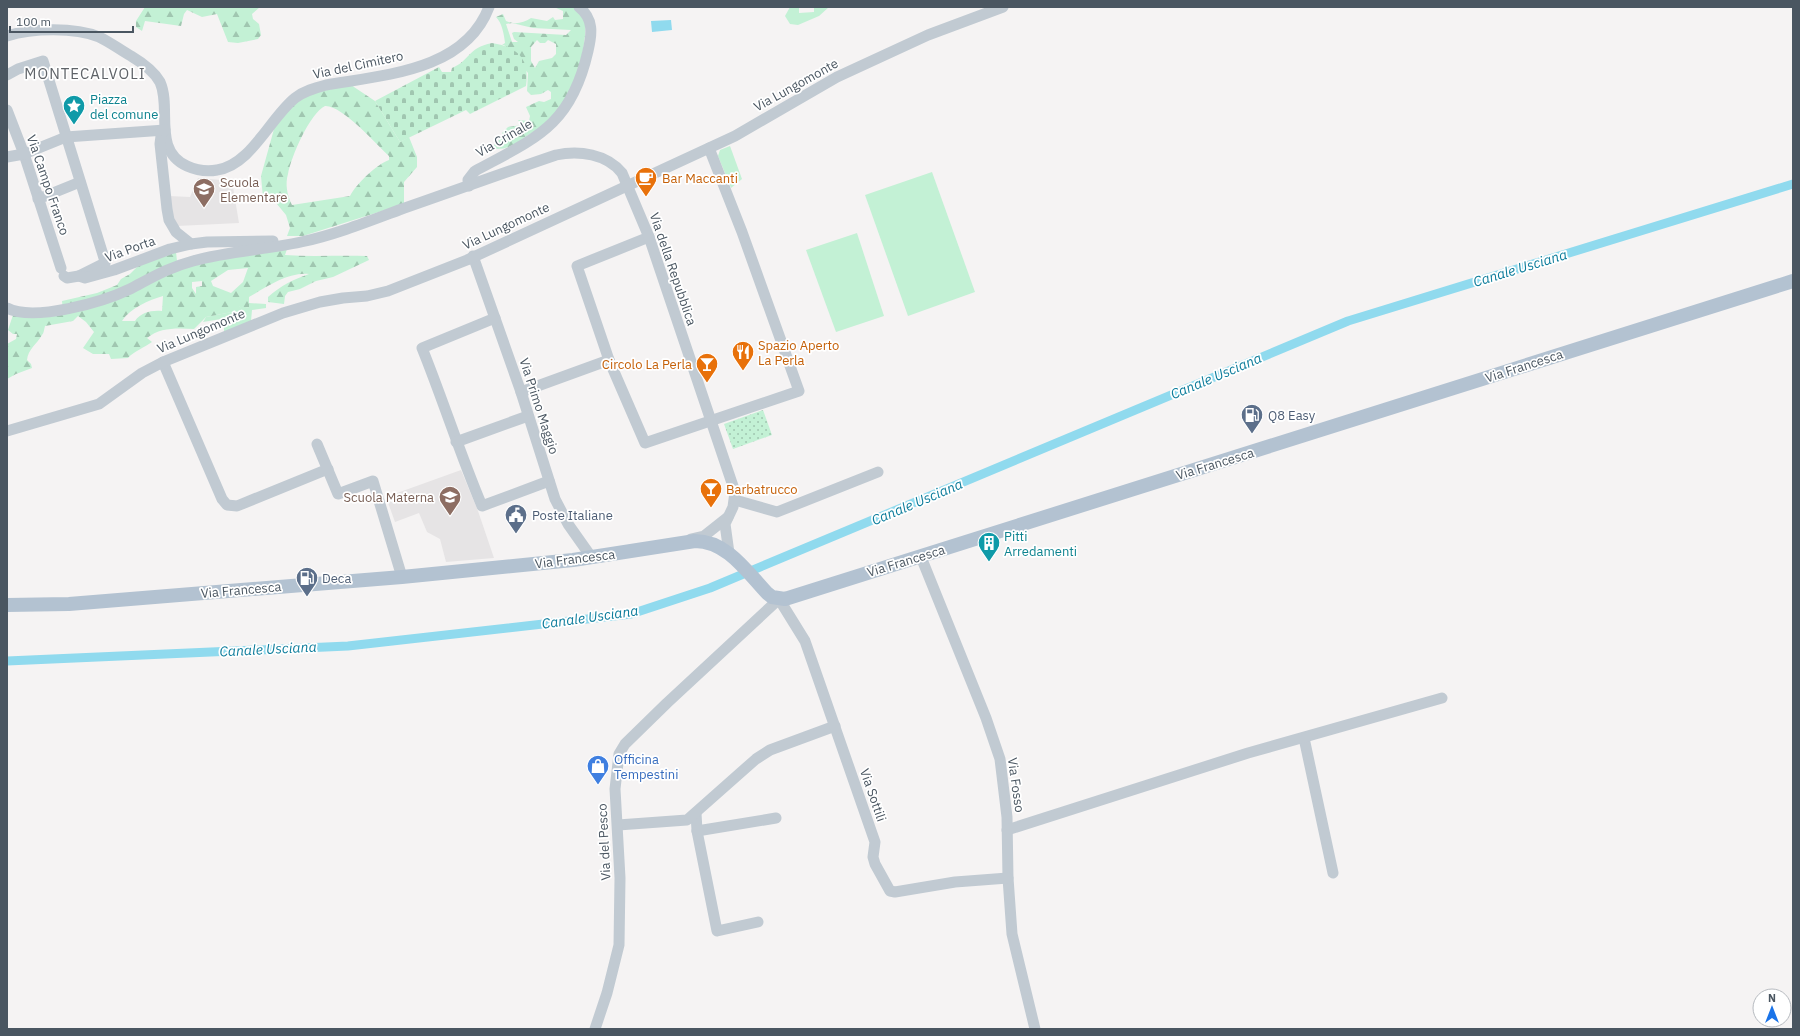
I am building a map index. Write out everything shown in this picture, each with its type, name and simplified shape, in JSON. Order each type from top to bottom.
[{"type":"main road","name":"Via Francesca","points":[[7,605],[69,604],[402,577],[592,558],[687,541],[700,541],[714,544],[729,553],[773,596],[794,597],[1793,281]]},
{"type":"street","name":"Via del Cimitero","points":[[165,130],[170,148],[174,156],[182,164],[200,170],[216,170],[225,168],[245,155],[287,105],[297,97],[310,90],[326,85],[425,65],[444,57],[464,44],[474,35],[482,23],[489,7]]},
{"type":"street","name":"Via Crinale","points":[[469,186],[468,180],[475,171],[537,137],[558,118],[566,108],[575,91],[587,58],[591,41],[591,24],[587,14],[579,7]]},
{"type":"street","name":"Via Lungomonte","points":[[7,431],[100,404],[142,373],[163,362],[283,312],[320,302],[367,296],[388,291],[470,258],[745,131],[797,98],[837,77],[928,35],[1003,7]]},
{"type":"street","points":[[7,36],[32,31],[86,33],[104,40],[141,62],[157,77],[164,93],[165,130],[161,136],[160,144],[168,214],[176,232],[191,244]]},
{"type":"street","points":[[7,75],[18,69],[43,62],[80,182],[38,199]]},
{"type":"street","name":"Via Campo Franco","points":[[7,110],[24,154],[62,272]]},
{"type":"street","points":[[7,157],[24,154],[66,137],[85,134],[165,130]]},
{"type":"street","points":[[649,237],[577,266],[609,360],[645,443],[799,391],[747,247],[709,148]]},
{"type":"street","name":"Via della Repubblica","points":[[7,308],[19,312],[34,314],[56,311],[120,293],[168,268],[194,260],[301,242],[379,217],[556,155],[571,153],[592,155],[609,161],[618,168],[628,185],[649,237],[679,330],[735,492],[735,500]]},
{"type":"street","name":"Via Porta","points":[[62,272],[67,278],[79,276],[105,263],[80,182]]},
{"type":"street","name":"Via della Repubblica","points":[[191,244],[258,240],[301,242]]},
{"type":"street","name":"Via Porta","points":[[79,276],[85,278],[114,270],[191,244]]},
{"type":"street","name":"Via Primo Maggio","points":[[470,258],[495,318],[521,392],[549,481],[561,512],[592,558]]},
{"type":"street","points":[[495,318],[422,348],[438,387],[456,442],[482,506],[549,481]]},
{"type":"street","points":[[521,392],[609,360]]},
{"type":"street","points":[[163,362],[222,499],[228,505],[237,506],[328,470]]},
{"type":"street","points":[[456,442],[528,416]]},
{"type":"street","points":[[317,444],[338,494],[372,481],[402,577]]},
{"type":"street","points":[[714,544],[719,538],[724,522],[735,500],[777,512],[878,472]]},
{"type":"street","points":[[687,541],[704,536],[724,522]]},
{"type":"street","points":[[724,522],[729,553]]},
{"type":"street","name":"Via Fosso","points":[[921,557],[986,718],[1000,759],[1007,830],[1008,878],[1012,934],[1035,1029]]},
{"type":"street","name":"Via Sottili","points":[[773,596],[805,641],[875,842],[873,857],[875,864],[890,891],[895,892],[955,882],[1008,878]]},
{"type":"street","name":"Via del Pesco","points":[[595,1029],[607,993],[619,945],[620,878],[616,774],[619,754],[625,744],[735,638],[773,596]]},
{"type":"street","points":[[1007,830],[1248,753],[1442,698]]},
{"type":"street","points":[[618,825],[687,820],[756,759],[770,750],[835,726]]},
{"type":"street","points":[[1304,738],[1333,873]]},
{"type":"street","points":[[696,813],[697,831],[717,931],[758,922]]},
{"type":"street","points":[[697,831],[776,818]]},
{"type":"shaded area","name":"Scuola Elementare","points":[[198,178],[232,181],[239,223],[177,226],[173,218],[169,196],[190,197]]},
{"type":"shaded area","name":"Scuola Materna","points":[[461,470],[478,511],[494,558],[446,562],[440,539],[427,532],[419,513],[395,522],[386,497]]},
{"type":"green space","points":[[145,7],[260,7],[252,14],[253,19],[259,24],[261,35],[258,39],[238,43],[228,42],[217,14],[202,17],[187,10],[184,14],[181,26],[145,21],[142,31],[136,27],[136,21]]},
{"type":"green space","points":[[554,7],[573,7],[585,18],[585,39],[583,52],[572,89],[561,108],[549,121],[511,146],[495,149],[494,145],[504,135],[502,133],[508,127],[522,125],[518,120],[529,121],[530,116],[526,107],[539,101],[544,102],[551,99],[551,92],[548,90],[541,94],[531,95],[527,91],[528,73],[504,45],[502,45],[505,43],[503,32],[500,22],[496,17],[503,14],[506,21],[513,23],[522,22],[531,18],[547,21],[553,17],[555,20],[563,19],[563,11]],"holes":[[[512,23],[533,28],[571,30],[566,35],[514,32],[512,33],[514,39],[518,42],[512,42],[506,24]],[[537,40],[540,43],[545,43],[548,40],[556,44],[556,54],[552,58],[539,61],[535,68],[531,61],[531,47]]]},
{"type":"green space","points":[[790,7],[799,7],[799,13],[814,12],[814,7],[829,7],[819,16],[798,25],[790,24],[785,16]]},
{"type":"green space","points":[[492,43],[509,48],[520,56],[526,68],[526,86],[470,114],[466,110],[400,142],[375,101],[439,67],[442,72],[451,72],[452,68],[462,62],[473,51],[484,45]]},
{"type":"green space","points":[[351,85],[375,101],[400,142],[409,137],[417,157],[417,167],[404,182],[404,204],[303,236],[287,236],[290,228],[286,215],[272,198],[263,198],[261,176],[274,129],[282,114],[307,94]],"holes":[[[325,106],[332,107],[358,126],[389,156],[389,160],[367,175],[350,196],[292,205],[288,193],[287,178],[297,147],[307,126],[319,110]]]},
{"type":"green space","points":[[730,146],[742,179],[731,188],[718,156],[720,150]]},
{"type":"green space","points":[[932,172],[975,292],[908,316],[865,195]]},
{"type":"green space","points":[[857,233],[884,316],[836,332],[806,250]]},
{"type":"green space","points":[[287,249],[285,255],[367,256],[369,260],[333,277],[316,281],[300,289],[288,292],[285,296],[284,304],[268,302],[268,297],[278,289],[309,274],[293,275],[285,278],[249,297],[249,308],[239,306],[243,310],[206,317],[194,329],[163,330],[152,334],[147,338],[152,342],[133,353],[128,358],[111,359],[109,354],[93,354],[83,348],[94,332],[86,322],[78,316],[73,321],[45,326],[43,334],[28,356],[27,360],[31,364],[32,368],[7,379],[7,344],[16,339],[17,334],[13,334],[8,330],[13,315],[63,312],[62,301],[97,293],[117,285],[121,279],[130,274],[138,266],[176,252],[177,261],[211,260]],"holes":[[[248,268],[243,282],[231,293],[213,286],[211,281],[228,270]],[[202,281],[202,286],[196,287],[196,294],[192,288],[192,282]],[[163,296],[162,311],[147,312],[135,321],[122,321],[125,316],[135,308]]]},
{"type":"green space","points":[[249,303],[266,304],[266,308],[252,310],[251,321],[224,332],[224,320],[221,319],[203,322],[206,317],[242,310],[238,305],[249,308]]},
{"type":"green space","points":[[763,410],[772,435],[733,449],[724,424]]},
{"type":"water","points":[[671,20],[672,30],[652,32],[651,21]]},
{"type":"waterway","name":"Canale Usciana","points":[[7,661],[348,646],[631,614],[710,588],[1348,321],[1793,184]]},
{"type":"place","name":"Piazza del comune","points":[[74,126]]},
{"type":"place","name":"Bar Maccanti","points":[[646,198]]},
{"type":"place","name":"Scuola Elementare","points":[[204,208]]},
{"type":"place","name":"Spazio Aperto La Perla","points":[[743,372]]},
{"type":"place","name":"Circolo La Perla","points":[[707,384]]},
{"type":"place","name":"Q8 Easy","points":[[1252,434]]},
{"type":"place","name":"Barbatrucco","points":[[711,508]]},
{"type":"place","name":"Scuola Materna","points":[[450,516]]},
{"type":"place","name":"Poste Italiane","points":[[516,534]]},
{"type":"place","name":"Pitti Arredamenti","points":[[989,562]]},
{"type":"place","name":"Deca","points":[[307,598]]},
{"type":"place","name":"Officina Tempestini","points":[[598,786]]},
{"type":"district","name":"MONTECALVOLI","points":[[85,73]]}]
